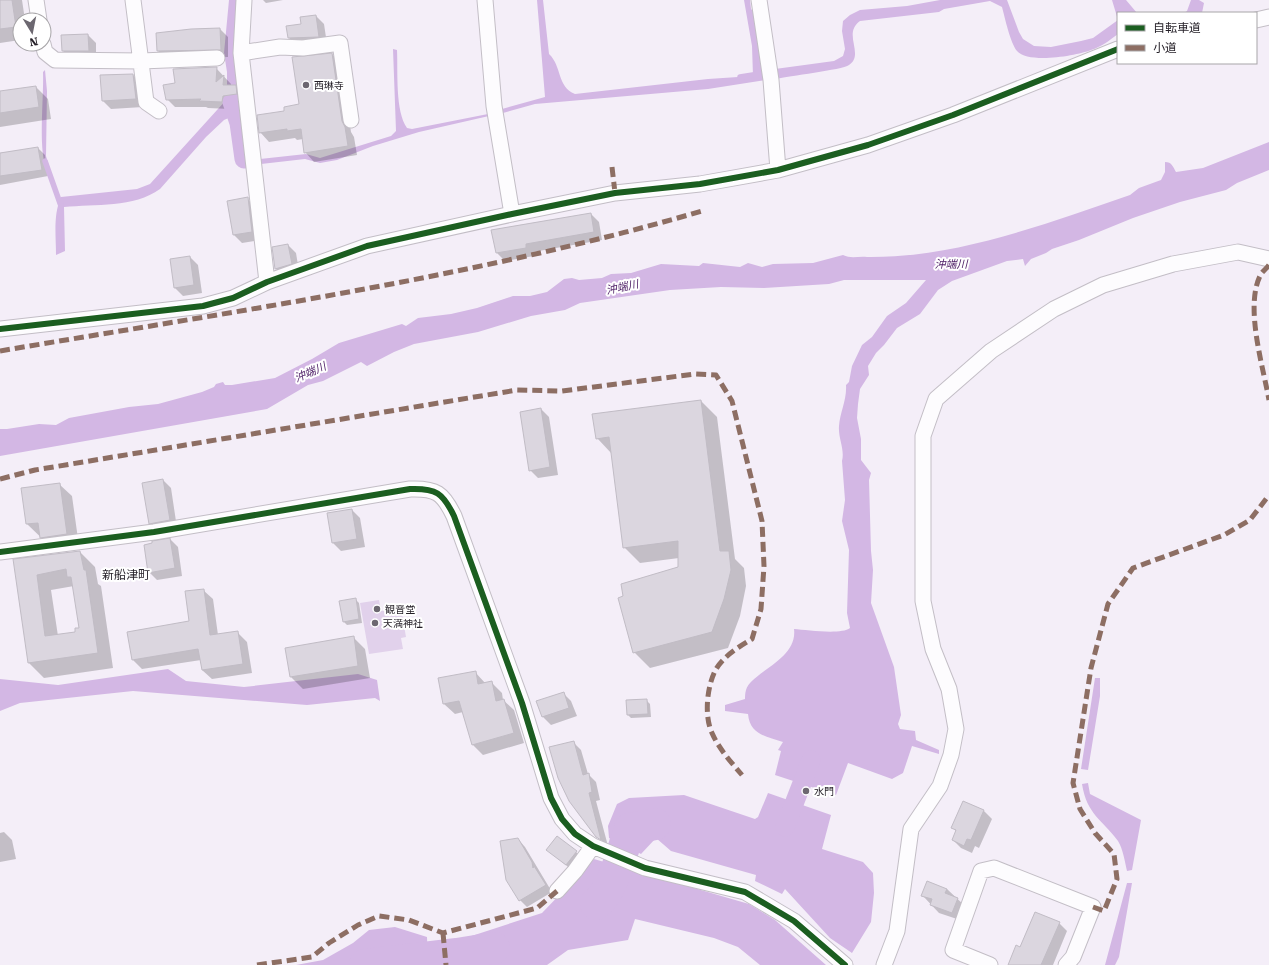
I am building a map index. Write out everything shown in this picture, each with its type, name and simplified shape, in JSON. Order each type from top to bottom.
[{"type":"street","points":[[36,0],[38,12]]},
{"type":"street","points":[[133,0],[146,102],[160,112]]},
{"type":"street","points":[[244,0],[241,53],[268,282]]},
{"type":"street","points":[[485,0],[496,112],[512,214]]},
{"type":"street","points":[[759,0],[770,73],[778,170]]},
{"type":"street","points":[[1257,20],[1269,17]]},
{"type":"street","points":[[241,53],[280,47],[303,48],[340,43],[351,120]]},
{"type":"street","points":[[0,329],[203,306],[233,298],[268,282],[367,246],[615,193],[700,184],[778,170],[875,143],[1117,50]]},
{"type":"street","points":[[44,52],[55,60],[141,61],[217,58]]},
{"type":"street","points":[[884,965],[897,931],[911,829],[940,786],[951,755],[956,729],[949,689],[933,649],[924,601],[923,436],[936,399],[991,351],[1054,309],[1103,285],[1173,264],[1238,252],[1269,259]]},
{"type":"street","points":[[0,552],[154,532],[410,489],[426,488],[440,494],[447,502],[454,516],[522,703],[551,798],[562,819],[575,834],[593,846],[644,868],[745,892],[794,921],[846,965]]},
{"type":"street","points":[[557,891],[575,871],[593,846]]},
{"type":"street","points":[[990,965],[953,950],[981,871],[994,868],[1093,907],[1073,957],[1066,965]]},
{"type":"shaded area","points":[[379,600],[381,611],[401,608],[406,637],[401,638],[403,649],[369,654],[360,603]]},
{"type":"water","points":[[229,0],[237,0],[240,113],[224,120],[206,137],[160,189],[150,195],[114,204],[64,207],[65,251],[56,255],[56,218],[58,204],[61,197],[137,189],[150,184],[227,99],[227,72],[224,53]]},
{"type":"water","points":[[537,0],[543,0],[549,54],[556,64],[565,86],[569,91],[575,94],[708,79],[753,76],[752,46],[744,0],[750,0],[751,9],[756,14],[766,80],[708,89],[535,104],[503,113],[502,109],[545,97]]},
{"type":"water","points":[[940,0],[1007,0],[1023,39],[1034,46],[1051,47],[1093,38],[1117,21],[1117,35],[1095,49],[1075,55],[1041,58],[1023,55],[1014,47],[1002,7],[990,1],[944,9],[939,12],[860,21],[855,26],[853,32],[855,55],[849,65],[836,69],[776,79],[775,69],[834,61],[843,56],[845,49],[842,31],[843,21],[850,15],[860,10],[907,6]]},
{"type":"water","points":[[1112,0],[1126,0],[1136,12],[1117,12],[1117,17]]},
{"type":"water","points":[[1191,0],[1199,0],[1204,3],[1202,12],[1186,12]]},
{"type":"water","points":[[393,49],[397,50],[399,102],[403,121],[407,128],[412,129],[488,114],[489,116],[419,132],[373,146],[337,160],[320,163],[305,159],[261,164],[260,159],[306,154],[320,158],[391,136],[396,131]]},
{"type":"water","points":[[45,70],[47,91],[46,156],[49,167],[46,168],[42,147],[43,72]]},
{"type":"water","name":"沖端川","points":[[1269,142],[1269,170],[1237,183],[1226,190],[1180,202],[1133,218],[1079,240],[1052,249],[1031,259],[1025,266],[1023,259],[1007,261],[952,281],[938,290],[920,314],[897,328],[876,353],[868,366],[869,375],[860,389],[857,418],[861,439],[861,460],[871,473],[869,480],[873,570],[871,603],[894,667],[901,715],[898,724],[900,729],[915,731],[916,740],[939,750],[939,754],[912,746],[903,773],[892,779],[848,763],[836,795],[775,775],[781,751],[778,750],[783,742],[755,731],[749,721],[748,714],[725,711],[725,705],[745,699],[746,690],[750,683],[782,657],[789,649],[793,640],[794,629],[832,632],[850,628],[847,613],[849,550],[842,521],[845,500],[842,461],[843,452],[839,430],[846,385],[849,382],[852,366],[862,345],[872,337],[887,316],[906,303],[926,280],[844,280],[829,284],[764,288],[721,287],[670,290],[580,303],[565,310],[531,316],[478,332],[414,344],[394,352],[367,366],[361,362],[323,381],[308,385],[267,409],[0,456],[0,429],[39,424],[56,425],[69,418],[129,407],[158,404],[202,392],[214,387],[216,384],[223,382],[225,385],[232,385],[275,378],[339,343],[402,324],[406,326],[418,318],[451,314],[477,308],[513,296],[530,296],[547,292],[564,279],[572,278],[579,280],[602,278],[611,274],[631,273],[661,264],[699,266],[703,263],[740,267],[748,263],[762,267],[773,264],[813,263],[843,255],[852,257],[901,256],[934,252],[1033,228],[1130,195],[1139,188],[1161,180],[1165,172],[1165,162],[1171,164],[1176,172],[1203,168]]},
{"type":"water","points":[[168,669],[186,681],[244,687],[358,674],[377,680],[380,701],[375,698],[307,705],[133,691],[20,703],[0,711],[0,679],[58,685]]},
{"type":"water","points":[[1095,678],[1100,678],[1100,696],[1088,770],[1081,769]]},
{"type":"water","points":[[1088,783],[1090,794],[1141,820],[1132,870],[1127,871],[1120,844],[1091,810],[1087,803],[1082,784]]},
{"type":"water","points":[[768,793],[831,815],[822,849],[863,862],[873,873],[874,893],[871,922],[852,953],[830,938],[785,889],[782,894],[755,881],[756,875],[671,851],[656,838],[641,854],[609,838],[608,826],[617,804],[629,798],[684,795],[755,819],[758,817]]},
{"type":"water","points":[[594,859],[749,904],[775,920],[826,965],[760,965],[738,947],[714,938],[635,919],[628,940],[568,950],[547,965],[452,965],[450,943],[542,913]]},
{"type":"water","points":[[1127,883],[1132,883],[1119,957],[1115,965],[1105,965]]},
{"type":"water","points":[[395,927],[427,937],[428,965],[296,965],[323,960],[353,943],[369,930]]},
{"type":"building","points":[[0,0],[12,0],[14,12],[12,12],[12,28],[0,29]]},
{"type":"building","points":[[316,15],[319,37],[288,38],[286,26],[301,24],[300,17]]},
{"type":"building","points":[[220,28],[221,50],[157,51],[156,33],[191,29]]},
{"type":"building","points":[[88,34],[89,51],[62,51],[61,35]]},
{"type":"building","points":[[332,53],[342,121],[345,127],[348,146],[304,153],[301,129],[287,131],[287,129],[259,133],[257,115],[284,111],[284,107],[299,104],[292,57]]},
{"type":"building","points":[[217,67],[216,82],[224,75],[223,85],[236,85],[237,94],[223,96],[222,102],[199,101],[201,99],[166,100],[163,85],[175,83],[173,69]]},
{"type":"building","points":[[133,74],[136,99],[102,101],[100,75]]},
{"type":"building","points":[[36,86],[39,107],[0,113],[0,91]]},
{"type":"building","points":[[38,147],[42,170],[0,176],[0,153]]},
{"type":"building","points":[[248,197],[252,232],[233,235],[227,201]]},
{"type":"building","points":[[591,213],[594,232],[526,244],[526,248],[496,253],[491,230]]},
{"type":"building","points":[[288,244],[292,264],[275,269],[272,247]]},
{"type":"building","points":[[190,256],[194,285],[174,288],[170,259]]},
{"type":"building","points":[[701,400],[720,551],[729,551],[731,570],[724,599],[712,632],[633,653],[618,598],[623,596],[621,584],[678,567],[678,541],[623,548],[609,437],[596,439],[592,414]]},
{"type":"building","points":[[541,408],[550,467],[529,471],[520,412]]},
{"type":"building","points":[[163,479],[170,520],[149,524],[142,483]]},
{"type":"building","points":[[60,483],[67,534],[40,538],[38,523],[26,524],[21,488]]},
{"type":"building","points":[[352,509],[357,539],[332,543],[327,513]]},
{"type":"building","points":[[170,538],[175,568],[148,573],[144,545],[152,543],[152,541]]},
{"type":"building","points":[[80,551],[84,570],[86,570],[98,653],[28,663],[13,559]],"holes":[[[66,569],[67,577],[71,577],[79,628],[75,628],[75,632],[45,636],[37,575]]]},
{"type":"building","points":[[204,589],[210,635],[238,631],[243,664],[202,670],[198,649],[132,660],[127,632],[189,621],[185,591]]},
{"type":"building","points":[[356,598],[359,619],[343,622],[339,601]]},
{"type":"building","points":[[354,636],[358,666],[290,677],[285,648]]},
{"type":"building","points":[[476,671],[478,684],[492,681],[496,701],[504,699],[514,733],[472,745],[459,701],[443,704],[438,678]]},
{"type":"building","points":[[564,692],[569,708],[542,717],[536,701]]},
{"type":"building","points":[[647,699],[648,714],[627,715],[626,700]]},
{"type":"building","points":[[574,741],[583,775],[589,773],[592,792],[589,793],[601,840],[596,837],[569,801],[558,778],[549,747]]},
{"type":"building","points":[[963,801],[984,810],[971,840],[967,839],[964,846],[952,840],[956,830],[951,828]]},
{"type":"building","points":[[557,836],[577,851],[566,865],[546,850]]},
{"type":"building","points":[[518,838],[532,862],[533,868],[534,866],[546,885],[519,901],[506,880],[500,841]]},
{"type":"building","points":[[927,881],[947,889],[945,893],[958,898],[952,913],[930,905],[932,899],[921,896]]},
{"type":"building","points":[[1035,912],[1060,922],[1041,965],[1008,965],[1016,945],[1020,947]]},
{"type":"waterway","points":[[740,77],[759,74]]},
{"type":"waterway","points":[[232,102],[239,123],[244,159]]},
{"type":"waterway","points":[[45,161],[61,206]]},
{"type":"waterway","points":[[785,827],[811,760]]},
{"type":"waterway","points":[[596,904],[602,898],[613,880],[630,829],[655,824]]},
{"type":"waterway","points":[[365,965],[494,948]]},
{"type":"marked path","points":[[612,167],[615,193]]},
{"type":"marked path","points":[[0,351],[265,307],[441,274],[529,256],[616,235],[702,211]]},
{"type":"marked path","points":[[1269,265],[1261,274],[1256,287],[1254,302],[1256,336],[1269,400]]},
{"type":"marked path","points":[[0,479],[35,470],[517,390],[562,391],[695,374],[716,375],[732,401],[762,521],[764,566],[761,609],[752,639],[732,652],[722,661],[715,671],[708,693],[707,710],[712,733],[722,750],[742,775]]},
{"type":"marked path","points":[[1093,907],[1104,911],[1117,879],[1114,854],[1095,833],[1080,809],[1073,783],[1091,668],[1108,604],[1133,568],[1224,535],[1250,520],[1269,495]]},
{"type":"marked path","points":[[257,965],[312,957],[329,943],[358,925],[379,916],[409,920],[443,933],[537,908],[557,891]]},
{"type":"marked path","points":[[443,933],[446,965]]},
{"type":"cycle path","points":[[0,329],[203,306],[233,298],[267,282],[367,246],[615,193],[700,184],[778,170],[868,145],[953,115],[1117,49]]},
{"type":"cycle path","points":[[0,552],[154,532],[410,489],[432,491],[442,497],[454,516],[522,703],[551,798],[562,819],[575,834],[593,846],[645,868],[745,892],[794,921],[845,965]]},
{"type":"place","name":"西琳寺","points":[[306,85]]},
{"type":"place","name":"観音堂","points":[[377,609]]},
{"type":"place","name":"天満神社","points":[[375,623]]},
{"type":"place","name":"水門","points":[[806,791]]},
{"type":"district","name":"新船津町","points":[[126,575]]}]
